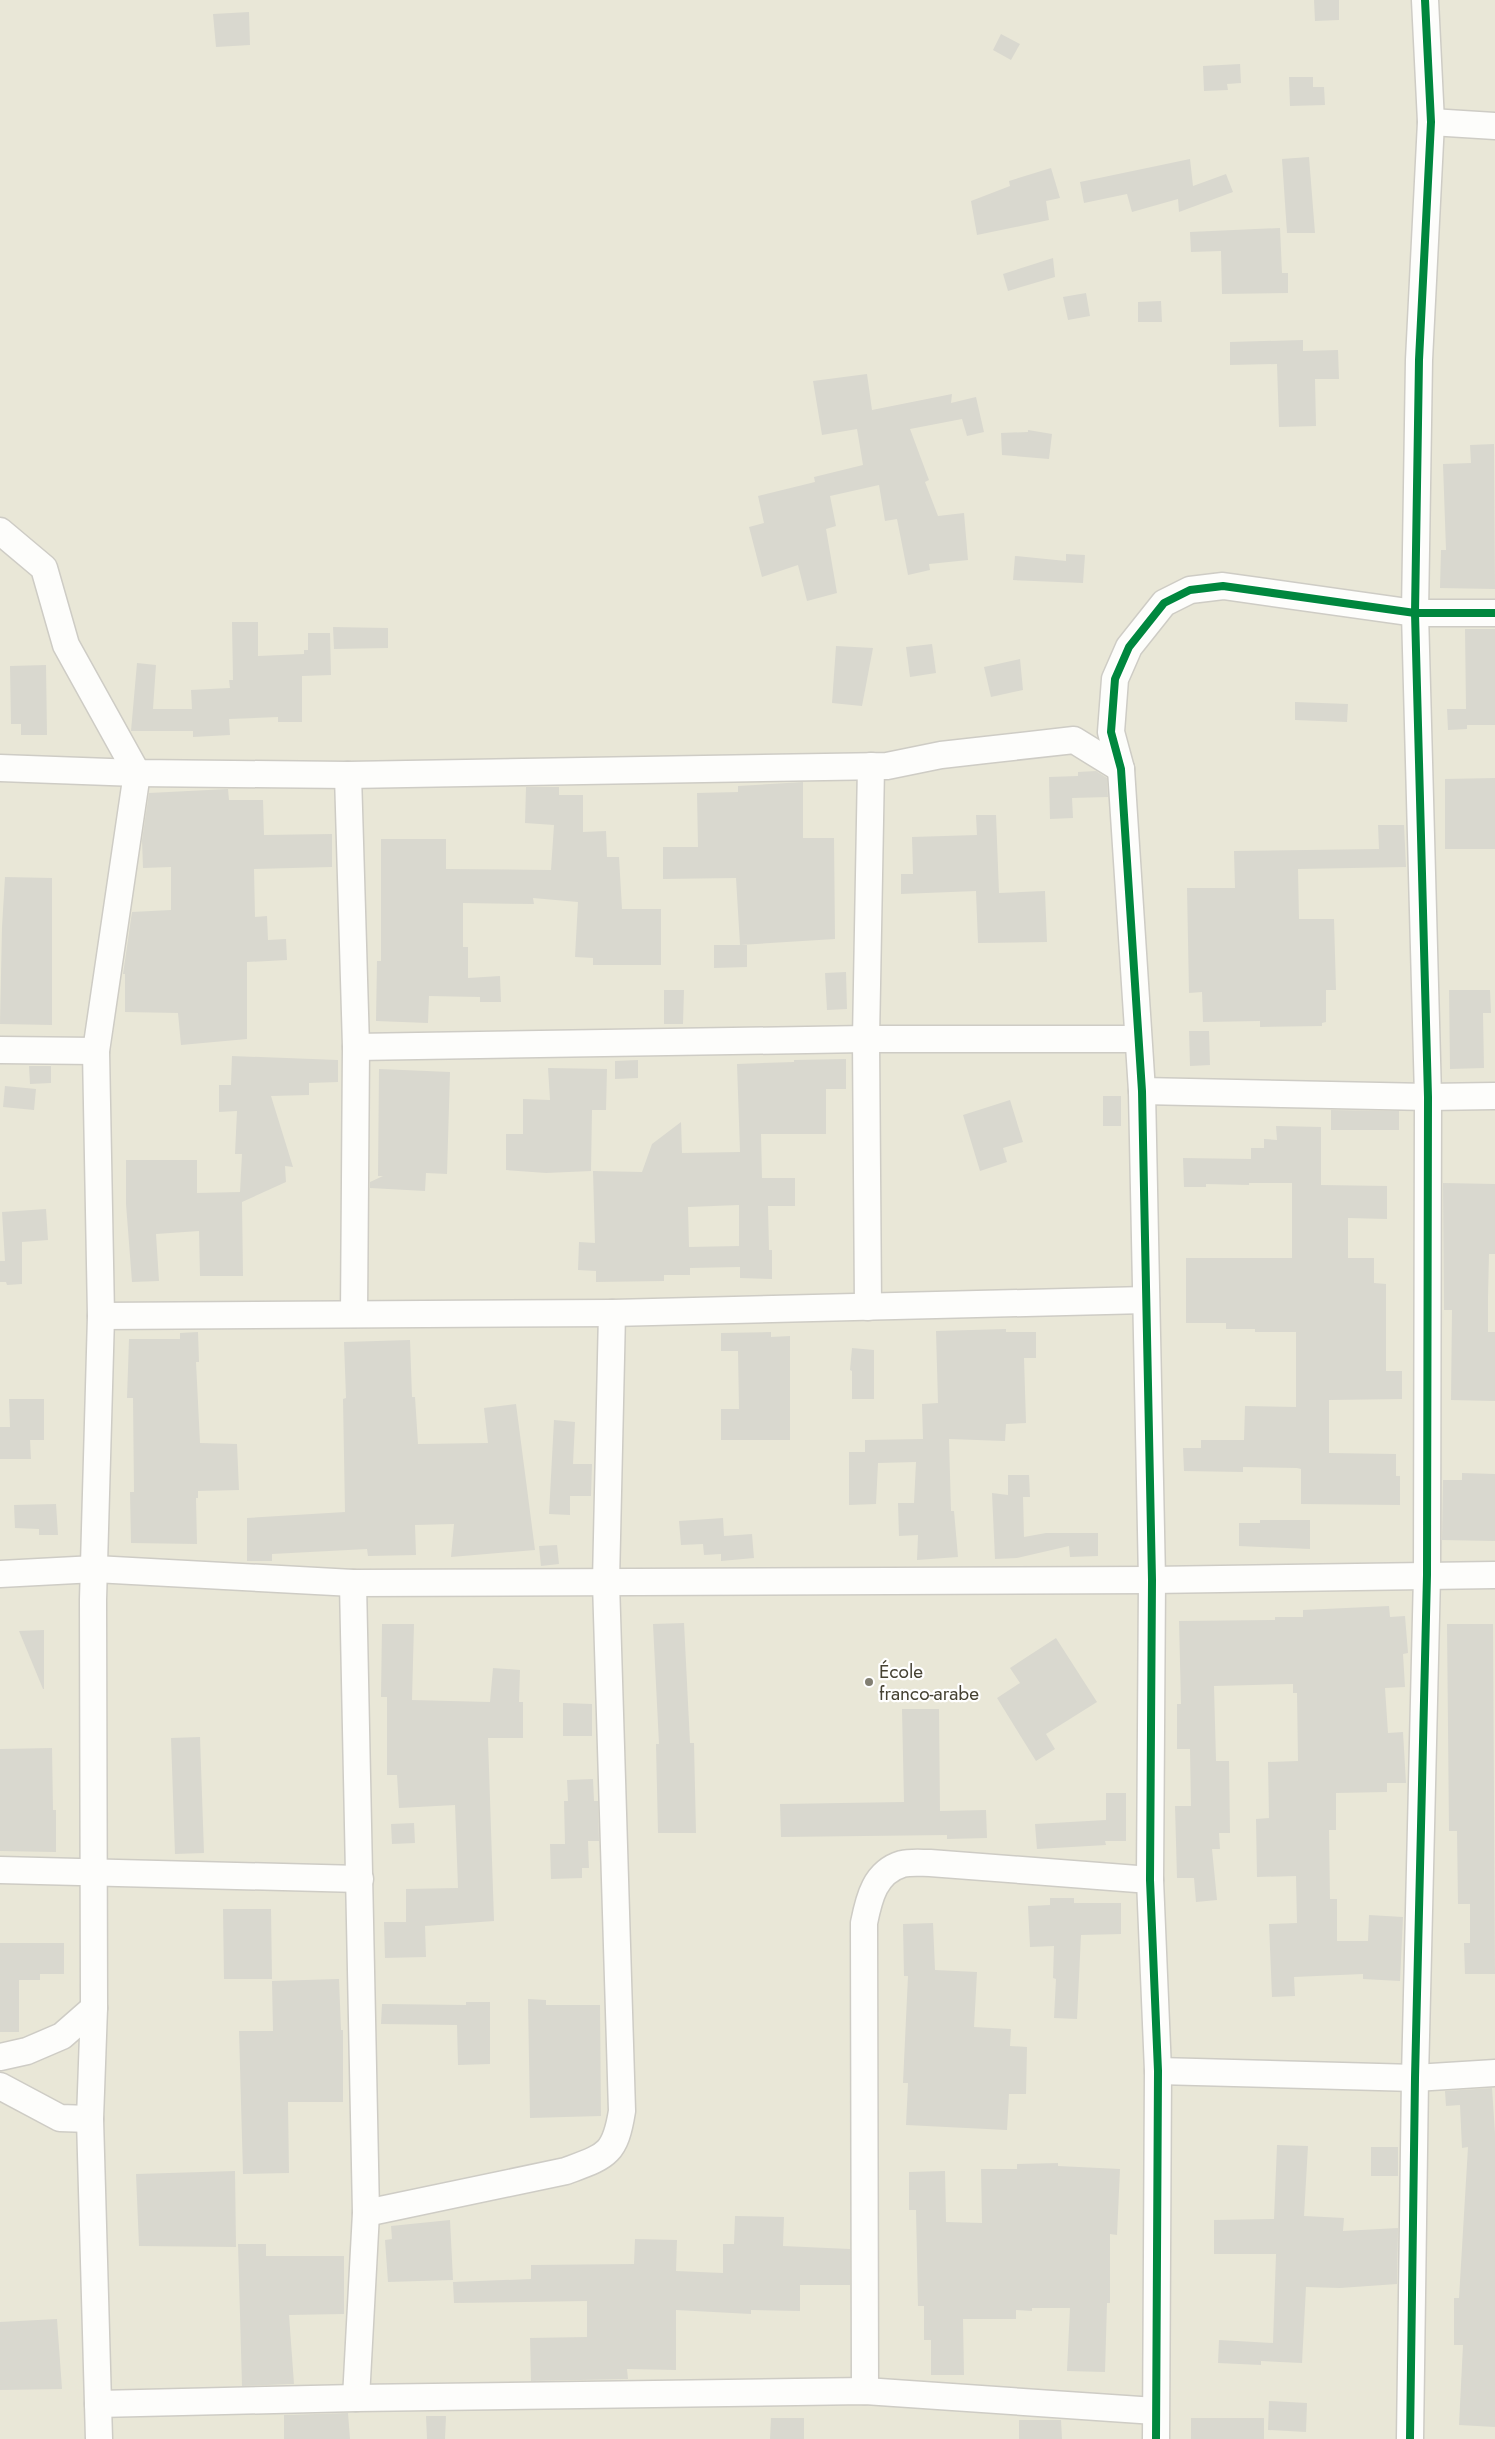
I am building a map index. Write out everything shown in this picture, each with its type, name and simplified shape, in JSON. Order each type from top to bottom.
[{"type":"street","points":[[1410,2439],[1415,2078],[1427,1575],[1428,1097],[1415,614],[1419,360],[1432,122],[1425,0]]},
{"type":"street","points":[[1432,122],[1495,126]]},
{"type":"street","points":[[0,531],[44,568],[66,646],[137,773],[96,1051],[101,1316],[95,1569],[94,2008],[90,2119],[99,2439]]},
{"type":"street","points":[[1156,2439],[1158,2071],[1150,1880],[1152,1580],[1142,1090],[1120,769],[1111,732],[1115,679],[1129,647],[1164,603],[1190,590],[1223,586],[1415,614],[1495,613]]},
{"type":"street","points":[[0,768],[137,773],[348,775],[887,766],[941,755],[1074,740],[1120,769]]},
{"type":"street","points":[[868,1306],[866,1039],[871,766]]},
{"type":"street","points":[[348,775],[356,1047],[354,1314]]},
{"type":"street","points":[[356,1047],[866,1039],[1138,1039]]},
{"type":"street","points":[[0,1050],[96,1051]]},
{"type":"street","points":[[1142,1090],[1428,1097],[1495,1096]]},
{"type":"street","points":[[101,1316],[612,1313],[1146,1300]]},
{"type":"street","points":[[366,2214],[566,2171],[591,2162],[608,2152],[618,2136],[622,2111],[606,1582],[612,1313]]},
{"type":"street","points":[[0,1574],[95,1569],[354,1583],[1152,1580],[1495,1575]]},
{"type":"street","points":[[354,1583],[366,2214],[356,2398]]},
{"type":"street","points":[[865,2391],[864,1923],[869,1898],[882,1874],[903,1864],[930,1863],[1150,1880]]},
{"type":"street","points":[[0,1870],[360,1879]]},
{"type":"street","points":[[0,2057],[28,2051],[62,2036],[94,2008]]},
{"type":"street","points":[[1158,2071],[1415,2078],[1495,2073]]},
{"type":"street","points":[[0,2086],[60,2118],[90,2119]]},
{"type":"street","points":[[98,2404],[356,2398],[865,2391],[1155,2411]]},
{"type":"shaded area","points":[[0,0],[1495,0],[1495,2439],[0,2439]]},
{"type":"building","points":[[1314,0],[1339,0],[1339,20],[1315,21]]},
{"type":"building","points":[[249,12],[250,45],[216,47],[213,14]]},
{"type":"building","points":[[1001,34],[1020,44],[1011,60],[993,50]]},
{"type":"building","points":[[1240,64],[1241,83],[1227,84],[1228,90],[1204,91],[1203,66]]},
{"type":"building","points":[[1289,77],[1313,77],[1313,87],[1324,87],[1325,105],[1290,106]]},
{"type":"building","points":[[1309,157],[1315,233],[1287,233],[1282,159]]},
{"type":"building","points":[[1190,159],[1193,186],[1226,174],[1233,192],[1179,212],[1178,199],[1132,212],[1127,194],[1084,203],[1080,182]]},
{"type":"building","points":[[1051,168],[1060,198],[1046,201],[1049,220],[977,235],[971,201],[1010,186],[1009,181]]},
{"type":"building","points":[[1280,228],[1282,273],[1288,273],[1288,293],[1222,294],[1221,251],[1191,252],[1190,232]]},
{"type":"building","points":[[1053,258],[1055,277],[1008,291],[1003,274]]},
{"type":"building","points":[[1086,293],[1090,316],[1068,320],[1063,297]]},
{"type":"building","points":[[1161,301],[1162,322],[1138,322],[1138,302]]},
{"type":"building","points":[[1303,340],[1303,351],[1338,350],[1339,379],[1315,379],[1316,426],[1279,427],[1277,364],[1230,365],[1230,342]]},
{"type":"building","points":[[867,374],[872,410],[952,394],[951,403],[976,397],[984,432],[967,436],[962,419],[910,429],[929,480],[925,482],[938,516],[964,513],[968,560],[929,564],[930,570],[908,575],[897,519],[885,521],[879,485],[830,496],[836,526],[826,529],[837,593],[807,601],[798,565],[762,577],[749,527],[764,523],[758,496],[815,482],[814,477],[863,465],[857,429],[822,435],[813,381]]},
{"type":"building","points":[[1028,430],[1052,434],[1049,459],[1002,455],[1001,433],[1028,432]]},
{"type":"building","points":[[1494,444],[1495,589],[1440,588],[1441,550],[1446,550],[1443,464],[1471,463],[1470,445]]},
{"type":"building","points":[[1066,554],[1085,555],[1083,583],[1013,580],[1015,556],[1066,561]]},
{"type":"building","points":[[232,622],[258,622],[258,656],[304,654],[304,650],[308,650],[308,633],[330,633],[331,675],[302,676],[302,722],[278,722],[278,717],[229,719],[230,735],[193,737],[193,731],[131,731],[137,663],[156,665],[153,709],[192,709],[191,690],[230,688],[229,680],[233,680]]},
{"type":"building","points":[[333,627],[388,628],[388,648],[334,649]]},
{"type":"building","points":[[1465,629],[1495,629],[1495,725],[1467,725],[1467,729],[1448,730],[1447,709],[1466,709]]},
{"type":"building","points":[[932,644],[936,673],[910,677],[906,647]]},
{"type":"building","points":[[836,646],[873,648],[862,706],[832,703]]},
{"type":"building","points":[[1020,659],[1023,690],[991,697],[984,667]]},
{"type":"building","points":[[46,665],[47,735],[21,735],[21,724],[11,724],[10,666]]},
{"type":"building","points":[[1295,702],[1348,704],[1347,722],[1295,720]]},
{"type":"building","points":[[1096,771],[1107,778],[1108,797],[1072,798],[1073,818],[1050,819],[1049,777],[1078,776],[1078,772]]},
{"type":"building","points":[[1495,778],[1495,849],[1445,849],[1445,779]]},
{"type":"building","points":[[803,782],[803,838],[834,838],[835,939],[740,945],[736,878],[663,879],[663,847],[698,847],[697,793],[738,792],[738,786]]},
{"type":"building","points":[[526,787],[559,787],[559,795],[583,795],[583,832],[606,831],[607,857],[619,857],[622,909],[661,909],[661,965],[593,965],[593,958],[575,957],[578,902],[533,898],[534,904],[463,903],[463,947],[468,947],[468,978],[500,976],[501,1002],[480,1002],[480,997],[429,996],[428,1023],[376,1021],[377,961],[381,961],[381,839],[446,839],[446,869],[551,870],[554,825],[525,823]]},
{"type":"building","points":[[228,789],[229,800],[263,800],[264,835],[332,834],[332,867],[254,869],[255,917],[267,916],[268,940],[286,939],[287,960],[247,962],[247,1039],[181,1045],[178,1013],[125,1012],[125,974],[123,974],[132,912],[171,910],[171,867],[143,868],[142,840],[149,793]]},
{"type":"building","points":[[976,815],[996,815],[999,893],[1045,891],[1047,942],[978,943],[976,891],[901,894],[901,874],[913,874],[912,837],[977,835]]},
{"type":"building","points":[[1378,825],[1404,825],[1406,867],[1298,869],[1299,919],[1334,919],[1336,990],[1326,990],[1326,1022],[1322,1023],[1322,1026],[1260,1027],[1260,1021],[1203,1022],[1202,992],[1189,993],[1187,888],[1235,888],[1234,851],[1379,849]]},
{"type":"building","points":[[5,877],[52,878],[52,1025],[0,1024]]},
{"type":"building","points":[[714,945],[747,945],[747,967],[714,968]]},
{"type":"building","points":[[846,972],[847,1009],[827,1010],[825,973]]},
{"type":"building","points":[[664,990],[684,990],[683,1024],[664,1024]]},
{"type":"building","points":[[1449,990],[1490,990],[1491,1013],[1483,1013],[1484,1068],[1450,1069]]},
{"type":"building","points":[[1189,1031],[1209,1031],[1210,1065],[1190,1066]]},
{"type":"building","points":[[232,1056],[338,1060],[338,1082],[309,1083],[309,1095],[271,1096],[293,1167],[285,1166],[286,1182],[242,1202],[243,1276],[200,1276],[199,1231],[156,1234],[159,1281],[132,1282],[126,1204],[126,1160],[197,1160],[197,1193],[240,1192],[242,1154],[235,1154],[237,1111],[219,1112],[219,1085],[231,1085]]},
{"type":"building","points":[[846,1059],[846,1089],[826,1089],[826,1134],[761,1134],[762,1178],[795,1178],[795,1206],[768,1206],[769,1250],[772,1250],[772,1279],[740,1278],[740,1267],[690,1268],[690,1275],[664,1275],[664,1281],[596,1282],[596,1271],[578,1270],[579,1242],[595,1243],[593,1171],[642,1172],[652,1144],[681,1122],[682,1153],[740,1152],[737,1064],[794,1062],[794,1060]],"holes":[[[739,1205],[739,1246],[689,1247],[688,1207]]]},
{"type":"building","points":[[638,1060],[638,1078],[615,1079],[615,1061]]},
{"type":"building","points":[[29,1066],[51,1066],[51,1083],[30,1084]]},
{"type":"building","points":[[548,1068],[607,1069],[606,1110],[592,1110],[591,1171],[546,1173],[506,1170],[506,1134],[523,1134],[523,1099],[550,1100]]},
{"type":"building","points":[[379,1069],[450,1072],[447,1174],[426,1173],[425,1191],[370,1188],[370,1182],[383,1176],[378,1176]]},
{"type":"building","points":[[5,1086],[36,1089],[34,1110],[3,1107]]},
{"type":"building","points":[[1103,1096],[1121,1096],[1121,1126],[1103,1126]]},
{"type":"building","points":[[1010,1100],[1023,1142],[1003,1148],[1007,1162],[980,1171],[963,1115]]},
{"type":"building","points":[[1331,1110],[1399,1111],[1399,1130],[1331,1130]]},
{"type":"building","points":[[1276,1126],[1321,1127],[1321,1185],[1387,1186],[1387,1219],[1348,1218],[1348,1258],[1374,1258],[1374,1283],[1386,1284],[1386,1371],[1402,1371],[1402,1399],[1329,1400],[1329,1453],[1396,1454],[1396,1476],[1400,1476],[1400,1505],[1301,1504],[1301,1469],[1297,1468],[1243,1467],[1243,1472],[1184,1471],[1183,1448],[1201,1448],[1201,1440],[1244,1440],[1245,1406],[1296,1407],[1296,1332],[1255,1332],[1255,1329],[1226,1329],[1226,1323],[1186,1323],[1186,1258],[1292,1258],[1292,1183],[1206,1184],[1206,1187],[1184,1187],[1183,1158],[1251,1159],[1251,1148],[1264,1148],[1264,1139],[1277,1140]]},
{"type":"building","points":[[1443,1183],[1495,1184],[1495,1254],[1489,1254],[1488,1332],[1495,1332],[1495,1401],[1451,1400],[1452,1310],[1444,1310]]},
{"type":"building","points":[[46,1209],[48,1240],[22,1242],[22,1284],[7,1285],[6,1282],[0,1282],[0,1261],[5,1261],[2,1212]]},
{"type":"building","points":[[1006,1329],[1006,1332],[1036,1332],[1036,1358],[1024,1358],[1026,1423],[1006,1424],[1005,1441],[949,1439],[951,1511],[954,1511],[958,1557],[917,1560],[918,1535],[899,1536],[898,1503],[914,1503],[916,1462],[878,1463],[876,1504],[849,1505],[849,1452],[865,1452],[865,1440],[923,1439],[922,1404],[938,1403],[936,1331]]},
{"type":"building","points":[[198,1332],[199,1362],[196,1362],[200,1443],[237,1444],[239,1490],[198,1491],[198,1498],[196,1498],[197,1544],[131,1543],[130,1492],[134,1492],[133,1398],[127,1398],[129,1339],[180,1339],[180,1333]]},
{"type":"building","points":[[771,1332],[771,1337],[790,1336],[790,1440],[721,1440],[721,1409],[739,1409],[738,1351],[721,1351],[721,1333]]},
{"type":"building","points":[[410,1340],[412,1397],[415,1397],[418,1444],[488,1443],[484,1408],[516,1404],[535,1550],[451,1557],[454,1524],[415,1525],[416,1555],[368,1556],[367,1549],[272,1554],[272,1561],[247,1561],[247,1518],[345,1512],[343,1399],[346,1398],[344,1342]]},
{"type":"building","points":[[852,1348],[874,1350],[874,1399],[852,1399],[852,1371],[850,1370]]},
{"type":"building","points":[[9,1399],[44,1399],[44,1440],[30,1440],[31,1459],[0,1459],[0,1427],[10,1427]]},
{"type":"building","points":[[554,1420],[575,1422],[573,1464],[592,1464],[591,1496],[570,1496],[570,1515],[549,1514]]},
{"type":"building","points":[[1462,1473],[1495,1474],[1495,1541],[1442,1540],[1443,1480],[1462,1480]]},
{"type":"building","points":[[1008,1475],[1029,1475],[1030,1497],[1023,1497],[1024,1537],[1046,1533],[1098,1533],[1098,1556],[1070,1557],[1069,1546],[1017,1558],[995,1559],[992,1493],[1008,1495]]},
{"type":"building","points":[[56,1504],[58,1535],[39,1535],[39,1529],[15,1528],[14,1505]]},
{"type":"building","points":[[723,1518],[724,1536],[752,1534],[754,1558],[721,1561],[721,1554],[704,1555],[703,1544],[681,1545],[679,1521]]},
{"type":"building","points":[[1260,1520],[1310,1520],[1310,1549],[1239,1546],[1239,1523],[1260,1523]]},
{"type":"building","points":[[557,1545],[559,1564],[541,1566],[539,1546]]},
{"type":"building","points":[[1389,1606],[1390,1617],[1405,1616],[1408,1653],[1403,1654],[1405,1687],[1385,1688],[1388,1733],[1403,1732],[1406,1783],[1387,1783],[1387,1792],[1336,1793],[1336,1830],[1329,1830],[1330,1899],[1337,1899],[1337,1941],[1368,1941],[1369,1915],[1403,1917],[1400,1981],[1363,1979],[1363,1974],[1294,1977],[1295,1996],[1272,1997],[1269,1924],[1297,1923],[1296,1876],[1257,1877],[1256,1819],[1269,1818],[1268,1762],[1298,1761],[1297,1693],[1293,1693],[1293,1684],[1214,1686],[1216,1761],[1229,1761],[1230,1833],[1219,1833],[1220,1849],[1212,1849],[1217,1900],[1196,1902],[1194,1878],[1177,1878],[1175,1806],[1191,1806],[1190,1749],[1177,1749],[1177,1704],[1181,1704],[1179,1621],[1275,1620],[1275,1617],[1303,1617],[1303,1610]]},
{"type":"building","points":[[684,1623],[690,1743],[694,1743],[696,1833],[658,1833],[656,1744],[659,1744],[653,1624]]},
{"type":"building","points":[[382,1624],[414,1624],[412,1700],[490,1702],[493,1668],[520,1670],[519,1702],[523,1702],[523,1738],[488,1738],[494,1921],[425,1926],[426,1957],[385,1958],[384,1922],[406,1922],[406,1889],[458,1888],[455,1805],[399,1808],[397,1775],[387,1775],[387,1697],[381,1697]]},
{"type":"building","points":[[1447,1624],[1493,1624],[1495,1974],[1465,1974],[1464,1943],[1470,1943],[1470,1904],[1458,1904],[1457,1831],[1449,1831]]},
{"type":"building","points":[[44,1630],[44,1689],[43,1689],[19,1631]]},
{"type":"building","points":[[1056,1638],[1097,1702],[1046,1734],[1055,1749],[1036,1761],[997,1698],[1020,1683],[1010,1668]]},
{"type":"building","points":[[563,1703],[592,1704],[592,1736],[563,1736]]},
{"type":"building","points":[[902,1709],[939,1709],[940,1811],[986,1810],[987,1838],[947,1839],[947,1835],[781,1837],[780,1804],[904,1802]]},
{"type":"building","points":[[200,1737],[204,1853],[175,1854],[171,1738]]},
{"type":"building","points":[[52,1748],[53,1810],[56,1810],[56,1852],[0,1851],[0,1749]]},
{"type":"building","points":[[593,1779],[594,1801],[598,1801],[599,1841],[588,1841],[589,1868],[582,1868],[582,1878],[551,1879],[550,1844],[565,1844],[564,1801],[568,1801],[567,1780]]},
{"type":"building","points":[[1106,1793],[1126,1793],[1126,1841],[1105,1841],[1106,1845],[1037,1849],[1035,1824],[1106,1820]]},
{"type":"building","points":[[414,1823],[415,1843],[392,1844],[391,1824]]},
{"type":"building","points":[[1050,1898],[1074,1898],[1074,1903],[1121,1903],[1121,1934],[1081,1935],[1077,2019],[1054,2018],[1056,1979],[1053,1978],[1054,1946],[1030,1947],[1028,1906],[1050,1905]]},
{"type":"building","points":[[223,1909],[271,1909],[272,1979],[224,1979]]},
{"type":"building","points":[[933,1923],[935,1970],[977,1972],[974,2027],[1011,2029],[1010,2046],[1027,2047],[1026,2094],[1009,2094],[1007,2130],[906,2125],[908,2083],[903,2083],[908,1976],[904,1976],[903,1924]]},
{"type":"building","points":[[0,1943],[64,1943],[64,1974],[40,1974],[40,1980],[19,1980],[19,2032],[0,2032]]},
{"type":"building","points":[[339,1979],[341,2030],[343,2030],[343,2102],[288,2102],[289,2173],[243,2174],[239,2031],[273,2031],[272,1981]]},
{"type":"building","points":[[528,1999],[546,2000],[546,2005],[600,2005],[601,2116],[530,2118]]},
{"type":"building","points":[[466,2002],[490,2002],[490,2064],[458,2065],[457,2025],[381,2024],[382,2004],[466,2005]]},
{"type":"building","points":[[1492,2088],[1495,2133],[1495,2427],[1459,2425],[1463,2345],[1454,2345],[1454,2298],[1459,2298],[1468,2147],[1462,2148],[1460,2105],[1446,2106],[1445,2091]]},
{"type":"building","points":[[1277,2145],[1308,2146],[1304,2216],[1344,2218],[1343,2231],[1398,2228],[1397,2284],[1340,2288],[1306,2287],[1302,2363],[1261,2361],[1261,2365],[1218,2363],[1219,2340],[1273,2343],[1276,2254],[1214,2254],[1214,2220],[1274,2219]]},
{"type":"building","points":[[1371,2147],[1398,2147],[1398,2176],[1371,2176]]},
{"type":"building","points":[[1058,2163],[1058,2166],[1120,2169],[1117,2235],[1110,2234],[1110,2303],[1107,2303],[1105,2372],[1067,2371],[1070,2308],[1032,2308],[1032,2311],[1016,2310],[1016,2319],[963,2319],[964,2375],[931,2375],[931,2340],[924,2340],[924,2306],[918,2306],[916,2210],[909,2210],[909,2172],[945,2171],[946,2222],[982,2223],[981,2169],[1017,2169],[1017,2164]]},
{"type":"building","points":[[235,2171],[236,2247],[139,2246],[136,2174]]},
{"type":"building","points":[[735,2216],[784,2217],[783,2246],[850,2249],[850,2285],[800,2285],[800,2311],[751,2310],[751,2314],[676,2310],[676,2370],[627,2369],[628,2379],[531,2381],[530,2338],[587,2337],[587,2301],[454,2303],[453,2282],[531,2279],[531,2265],[634,2264],[635,2239],[677,2240],[676,2271],[723,2273],[723,2244],[734,2244]]},
{"type":"building","points":[[450,2220],[453,2280],[388,2282],[385,2240],[392,2239],[391,2226]]},
{"type":"building","points":[[238,2244],[266,2244],[266,2256],[344,2256],[344,2314],[289,2315],[294,2384],[242,2386]]},
{"type":"building","points":[[57,2319],[62,2389],[0,2390],[0,2322]]},
{"type":"building","points":[[1269,2401],[1307,2403],[1306,2432],[1268,2430]]},
{"type":"building","points":[[348,2413],[350,2439],[284,2439],[284,2415]]},
{"type":"building","points":[[426,2416],[446,2416],[445,2439],[427,2439]]},
{"type":"building","points":[[771,2418],[804,2418],[804,2439],[770,2439]]},
{"type":"building","points":[[1191,2418],[1264,2418],[1264,2439],[1191,2439]]},
{"type":"building","points":[[1019,2420],[1061,2420],[1062,2439],[1019,2439]]},
{"type":"cycle path","points":[[1410,2439],[1415,2078],[1427,1575],[1428,1097],[1415,613],[1419,360],[1431,122],[1425,0]]},
{"type":"cycle path","points":[[1156,2439],[1158,2071],[1150,1880],[1152,1580],[1142,1091],[1121,769],[1111,732],[1115,679],[1129,647],[1164,603],[1190,590],[1223,586],[1415,613],[1495,613]]},
{"type":"place","name":"École franco-arabe","points":[[869,1682]]}]
